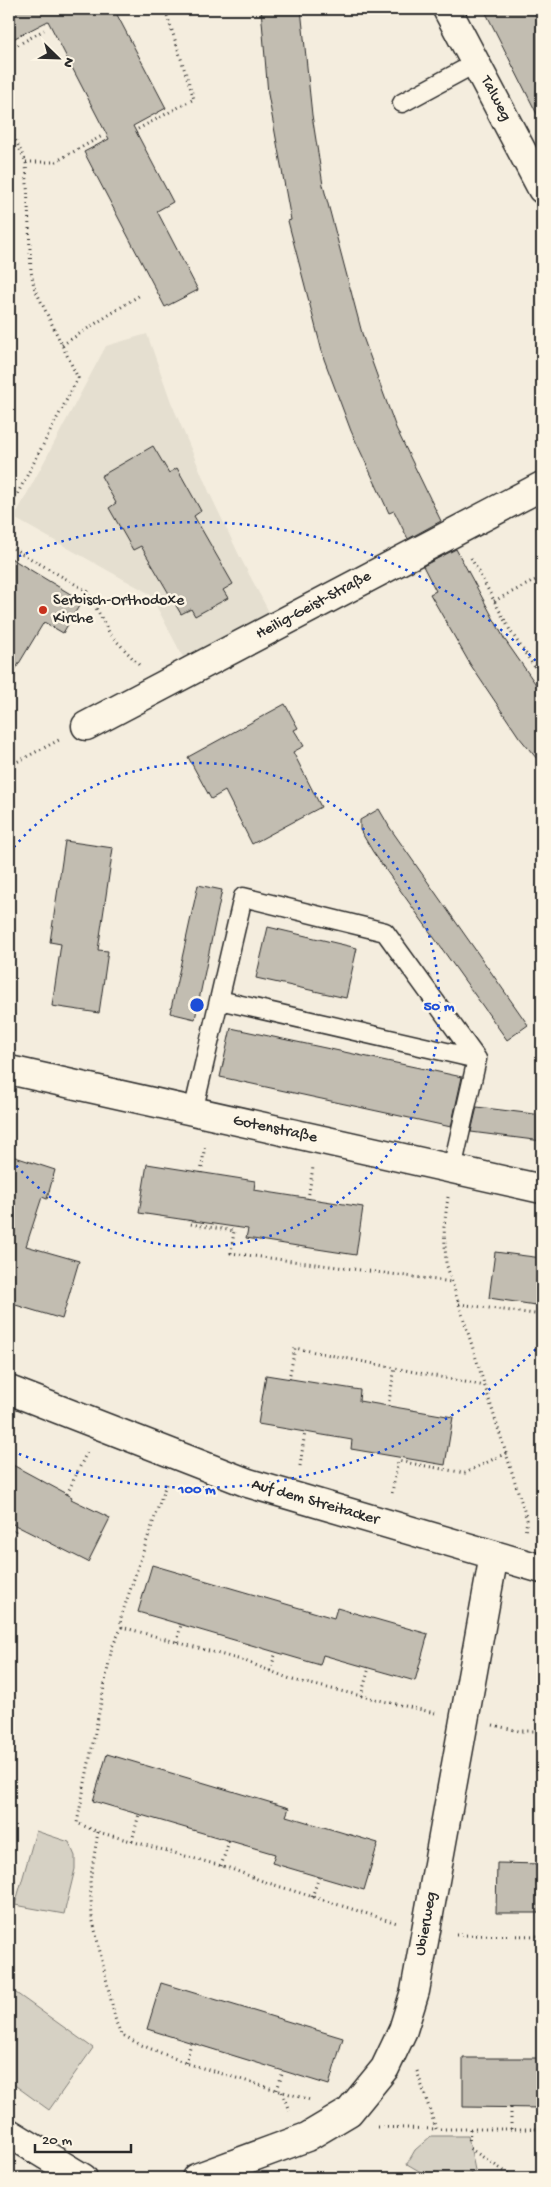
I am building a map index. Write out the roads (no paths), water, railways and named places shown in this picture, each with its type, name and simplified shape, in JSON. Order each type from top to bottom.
[{"type":"street","name":"Talweg","points":[[447,9],[542,189]]},
{"type":"street","name":"Heilig-Geist-Straße","points":[[86,726],[542,486]]},
{"type":"street","name":"Gotenstraße","points":[[9,1070],[542,1189]]},
{"type":"street","name":"Auf dem Streitacker","points":[[9,1390],[248,1483],[532,1566]]},
{"type":"street","name":"Ubierweg","points":[[196,2178],[308,2137],[338,2118],[384,2068],[404,2030],[416,1991],[494,1555]]},
{"type":"street","points":[[9,2132],[83,2178]]},
{"type":"lane","points":[[402,103],[476,63]]},
{"type":"lane","points":[[193,1112],[243,897],[385,932],[477,1058],[452,1169]]},
{"type":"lane","points":[[219,1000],[477,1058]]},
{"type":"place","name":"Serbisch-Orthodoxe Kirche","points":[[43,610]]}]
